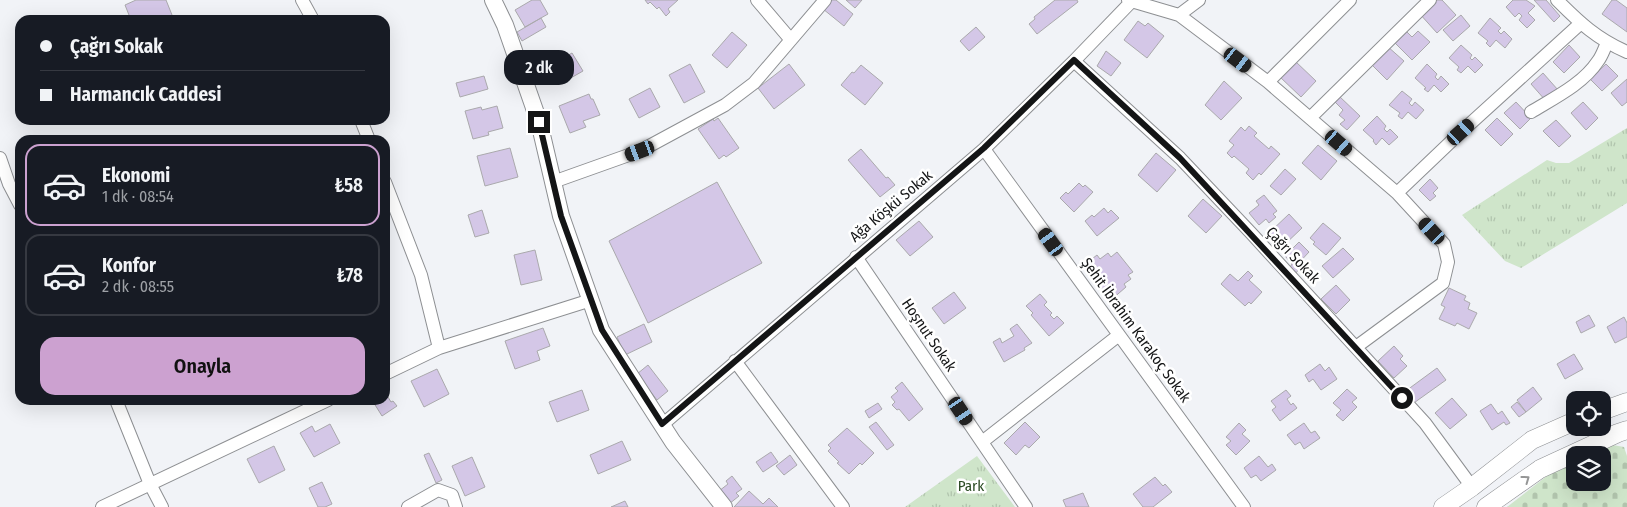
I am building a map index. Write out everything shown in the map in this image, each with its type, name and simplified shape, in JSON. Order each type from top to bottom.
[{"type":"main road","points":[[1611,408],[1627,402]]},
{"type":"main road","points":[[1443,507],[1532,440],[1566,425]]},
{"type":"main road","points":[[1486,507],[1540,469],[1627,430]]},
{"type":"street","points":[[302,0],[310,15]]},
{"type":"street","points":[[493,0],[505,25],[539,122],[561,216],[602,330],[673,442],[724,507]]},
{"type":"street","points":[[757,0],[791,40]]},
{"type":"street","points":[[553,182],[640,151],[725,106],[754,83],[825,0]]},
{"type":"street","points":[[1179,15],[1199,0]]},
{"type":"street","points":[[1268,82],[1350,0]]},
{"type":"street","points":[[1310,118],[1430,0]]},
{"type":"street","points":[[1557,0],[1580,23],[1607,44],[1627,52]]},
{"type":"street","points":[[1130,1],[1179,15],[1268,82],[1397,193],[1444,244],[1448,262],[1443,283],[1356,347]]},
{"type":"street","name":"Ağa Köşkü Sokak","points":[[662,424],[984,148],[1074,60],[1130,1]]},
{"type":"street","points":[[1397,193],[1580,23]]},
{"type":"street","points":[[1531,112],[1567,91],[1581,79],[1598,62],[1607,44]]},
{"type":"street","name":"Çağrı Sokak","points":[[1074,60],[1180,158],[1425,423],[1472,487]]},
{"type":"street","name":"Şehit İbrahim Karakoç Sokak","points":[[984,148],[1244,507]]},
{"type":"street","points":[[0,158],[15,195]]},
{"type":"street","points":[[390,195],[421,274],[440,348]]},
{"type":"street","name":"Hoşnut Sokak","points":[[856,257],[1026,507]]},
{"type":"street","points":[[390,372],[440,348],[591,300]]},
{"type":"street","points":[[982,442],[1119,335]]},
{"type":"street","points":[[735,361],[843,507]]},
{"type":"street","points":[[118,405],[150,484],[162,507]]},
{"type":"street","points":[[102,507],[317,405]]},
{"type":"street","points":[[408,507],[438,490],[452,495],[456,507]]},
{"type":"green space","points":[[1627,128],[1627,203],[1521,268],[1505,261],[1462,215],[1547,160],[1556,163],[1569,163]]},
{"type":"green space","points":[[1607,444],[1624,447],[1627,456],[1627,507],[1507,507],[1552,472],[1566,465],[1566,491],[1611,491],[1611,446],[1603,446]]},
{"type":"green space","name":"Park","points":[[977,456],[1015,507],[905,507]]},
{"type":"building","points":[[136,0],[166,0],[172,15],[129,15],[125,5]]},
{"type":"building","points":[[532,0],[540,0],[548,14],[525,27],[515,10]]},
{"type":"building","points":[[645,0],[678,0],[668,9],[670,12],[666,16],[659,7],[657,9]]},
{"type":"building","points":[[830,0],[836,0],[853,14],[844,26],[823,9]]},
{"type":"building","points":[[846,0],[862,0],[855,8]]},
{"type":"building","points":[[1055,0],[1077,0],[1078,2],[1037,34],[1029,24],[1035,19],[1034,17]]},
{"type":"building","points":[[1432,0],[1442,0],[1456,15],[1437,33],[1419,13]]},
{"type":"building","points":[[1513,0],[1526,0],[1535,6],[1528,13],[1535,20],[1527,28],[1519,20],[1522,16],[1519,13],[1515,17],[1506,7]]},
{"type":"building","points":[[1534,0],[1546,0],[1560,16],[1554,22]]},
{"type":"building","points":[[1612,0],[1616,0],[1627,8],[1627,32],[1602,14]]},
{"type":"building","points":[[1461,15],[1470,26],[1453,41],[1443,30]]},
{"type":"building","points":[[541,18],[546,27],[522,41],[517,32]]},
{"type":"building","points":[[1490,18],[1501,28],[1498,31],[1501,34],[1504,31],[1512,39],[1505,48],[1496,40],[1490,47],[1486,43],[1488,41],[1478,33]]},
{"type":"building","points":[[1138,21],[1145,26],[1148,23],[1164,36],[1147,58],[1124,40]]},
{"type":"building","points":[[976,27],[985,37],[969,51],[960,41]]},
{"type":"building","points":[[1404,29],[1412,37],[1418,31],[1430,42],[1412,60],[1393,41]]},
{"type":"building","points":[[732,32],[747,45],[727,68],[712,55]]},
{"type":"building","points":[[1461,45],[1472,55],[1470,58],[1472,60],[1475,57],[1483,65],[1475,73],[1468,66],[1461,73],[1457,70],[1459,67],[1449,58]]},
{"type":"building","points":[[1569,45],[1580,57],[1564,73],[1553,62]]},
{"type":"building","points":[[1387,46],[1404,61],[1387,80],[1371,64]]},
{"type":"building","points":[[1106,51],[1121,63],[1111,76],[1097,66]]},
{"type":"building","points":[[572,53],[583,71],[562,83],[551,65]]},
{"type":"building","points":[[1295,61],[1316,81],[1301,97],[1280,77]]},
{"type":"building","points":[[690,64],[705,92],[684,103],[669,75]]},
{"type":"building","points":[[789,64],[805,85],[774,109],[758,88]]},
{"type":"building","points":[[1427,64],[1437,74],[1435,77],[1438,80],[1441,76],[1449,84],[1441,92],[1434,85],[1428,92],[1415,78]]},
{"type":"building","points":[[1606,64],[1618,76],[1602,91],[1590,79]]},
{"type":"building","points":[[861,65],[883,83],[865,105],[841,85]]},
{"type":"building","points":[[542,67],[545,74],[534,79],[531,73]]},
{"type":"building","points":[[1543,73],[1558,90],[1546,101],[1531,84]]},
{"type":"building","points":[[484,76],[488,89],[460,97],[456,83]]},
{"type":"building","points":[[1627,79],[1627,102],[1622,106],[1611,93]]},
{"type":"building","points":[[1224,81],[1242,98],[1221,120],[1205,105]]},
{"type":"building","points":[[650,88],[660,107],[639,118],[629,99]]},
{"type":"building","points":[[1402,91],[1412,99],[1409,103],[1412,106],[1415,102],[1424,110],[1416,119],[1408,112],[1402,119],[1398,116],[1400,113],[1389,105]]},
{"type":"building","points":[[589,94],[600,115],[583,121],[586,127],[570,133],[559,106]]},
{"type":"building","points":[[1339,96],[1360,116],[1347,130],[1340,124],[1345,120],[1339,115],[1343,110],[1334,101]]},
{"type":"building","points":[[1516,102],[1531,118],[1520,129],[1504,113]]},
{"type":"building","points":[[1583,102],[1598,118],[1586,130],[1571,113]]},
{"type":"building","points":[[497,106],[503,128],[488,132],[489,135],[473,139],[465,111],[481,107],[482,110]]},
{"type":"building","points":[[1377,116],[1386,126],[1384,129],[1387,132],[1390,129],[1398,137],[1389,145],[1382,138],[1376,145],[1374,140],[1363,130]]},
{"type":"building","points":[[718,118],[739,148],[726,157],[724,155],[719,159],[698,129],[713,119],[714,121]]},
{"type":"building","points":[[1497,118],[1513,134],[1501,146],[1485,130]]},
{"type":"building","points":[[1556,120],[1571,136],[1559,147],[1543,131]]},
{"type":"building","points":[[1249,126],[1257,133],[1254,136],[1269,149],[1271,146],[1280,154],[1261,175],[1259,173],[1253,180],[1246,173],[1249,169],[1234,156],[1232,158],[1227,153],[1234,145],[1229,141],[1241,127],[1245,131]]},
{"type":"building","points":[[1318,145],[1337,161],[1321,180],[1302,163]]},
{"type":"building","points":[[510,148],[518,177],[485,186],[477,156]]},
{"type":"building","points":[[861,149],[886,178],[888,177],[895,185],[880,197],[848,160]]},
{"type":"building","points":[[1156,153],[1176,170],[1157,192],[1138,175]]},
{"type":"building","points":[[1285,169],[1296,179],[1281,195],[1270,186]]},
{"type":"building","points":[[1430,179],[1438,188],[1433,193],[1436,196],[1430,201],[1419,190]]},
{"type":"building","points":[[717,182],[762,263],[648,323],[609,241]]},
{"type":"building","points":[[1079,183],[1083,187],[1085,185],[1093,192],[1074,212],[1060,198],[1066,192],[1068,194]]},
{"type":"building","points":[[1264,195],[1277,211],[1273,214],[1276,217],[1269,223],[1266,219],[1259,225],[1249,213],[1259,205],[1256,201]]},
{"type":"building","points":[[1203,199],[1222,216],[1206,233],[1188,216]]},
{"type":"building","points":[[1104,208],[1108,213],[1111,210],[1119,218],[1097,236],[1085,221],[1092,215],[1094,217]]},
{"type":"building","points":[[482,210],[489,233],[475,237],[468,215]]},
{"type":"building","points":[[1289,214],[1302,228],[1282,247],[1269,233]]},
{"type":"building","points":[[919,221],[933,237],[910,256],[896,240]]},
{"type":"building","points":[[1323,223],[1341,238],[1326,255],[1313,244],[1315,242],[1310,238]]},
{"type":"building","points":[[1299,242],[1309,252],[1296,266],[1299,269],[1296,273],[1290,267],[1292,264],[1285,256]]},
{"type":"building","points":[[1343,248],[1354,259],[1333,278],[1322,266]]},
{"type":"building","points":[[535,250],[542,280],[521,285],[514,255]]},
{"type":"building","points":[[1117,252],[1133,272],[1128,275],[1131,279],[1124,284],[1126,287],[1111,300],[1099,285],[1102,283],[1088,262],[1097,255],[1100,259],[1108,253],[1111,257]]},
{"type":"building","points":[[1248,271],[1253,276],[1249,280],[1262,292],[1251,304],[1249,302],[1245,306],[1221,284],[1230,274],[1238,281]]},
{"type":"building","points":[[1336,285],[1350,300],[1336,314],[1321,299]]},
{"type":"building","points":[[1449,288],[1466,296],[1464,300],[1470,303],[1468,309],[1477,313],[1469,329],[1457,323],[1455,326],[1439,319],[1445,307],[1441,305]]},
{"type":"building","points":[[954,292],[966,308],[944,324],[932,308]]},
{"type":"building","points":[[1040,294],[1047,302],[1044,305],[1052,313],[1050,315],[1054,319],[1057,316],[1064,323],[1049,336],[1031,315],[1033,313],[1026,306]]},
{"type":"building","points":[[1589,315],[1595,326],[1581,333],[1576,322]]},
{"type":"building","points":[[1624,317],[1627,323],[1627,337],[1615,343],[1607,327]]},
{"type":"building","points":[[644,324],[652,342],[625,355],[617,337]]},
{"type":"building","points":[[1017,324],[1032,343],[1024,348],[1025,350],[1004,362],[993,342],[1000,338],[1002,343],[1014,336],[1010,329]]},
{"type":"building","points":[[543,328],[550,346],[537,351],[540,360],[515,369],[505,341]]},
{"type":"building","points":[[1394,346],[1403,356],[1400,359],[1407,366],[1394,378],[1378,361]]},
{"type":"building","points":[[1574,354],[1583,369],[1565,379],[1557,364]]},
{"type":"building","points":[[1320,364],[1325,371],[1329,367],[1337,379],[1321,390],[1313,379],[1309,382],[1305,375]]},
{"type":"building","points":[[648,365],[668,391],[657,400],[637,374]]},
{"type":"building","points":[[1437,368],[1446,380],[1411,405],[1403,393]]},
{"type":"building","points":[[437,369],[449,394],[424,407],[411,381]]},
{"type":"building","points":[[902,382],[923,409],[909,421],[899,409],[897,410],[892,405],[895,402],[891,397],[898,391],[895,388]]},
{"type":"building","points":[[1533,387],[1542,399],[1526,412],[1517,400]]},
{"type":"building","points":[[1347,389],[1357,398],[1352,402],[1357,407],[1343,421],[1336,415],[1341,410],[1333,403]]},
{"type":"building","points":[[582,390],[589,410],[557,422],[549,402]]},
{"type":"building","points":[[1286,390],[1291,396],[1287,399],[1291,405],[1293,403],[1297,408],[1280,421],[1272,410],[1276,407],[1271,401]]},
{"type":"building","points":[[1452,398],[1467,415],[1450,429],[1435,413]]},
{"type":"building","points":[[390,400],[393,401],[397,406],[382,416],[375,405],[390,405]]},
{"type":"building","points":[[1517,402],[1526,412],[1519,417],[1511,407]]},
{"type":"building","points":[[878,403],[882,409],[869,418],[865,411]]},
{"type":"building","points":[[1491,404],[1498,414],[1502,411],[1510,423],[1506,425],[1504,422],[1492,430],[1480,411]]},
{"type":"building","points":[[876,422],[894,445],[887,450],[869,427]]},
{"type":"building","points":[[1025,422],[1040,437],[1029,448],[1025,445],[1016,455],[1004,443]]},
{"type":"building","points":[[1239,423],[1246,430],[1242,434],[1250,441],[1236,455],[1226,445],[1231,441],[1226,437]]},
{"type":"building","points":[[1304,423],[1311,433],[1315,431],[1320,438],[1304,449],[1300,442],[1295,445],[1287,435]]},
{"type":"building","points":[[330,424],[340,443],[314,457],[300,433],[312,426],[315,432]]},
{"type":"building","points":[[847,428],[874,453],[849,474],[828,451],[831,448],[828,445]]},
{"type":"building","points":[[622,441],[631,460],[598,474],[590,455]]},
{"type":"building","points":[[274,446],[285,470],[259,483],[247,459]]},
{"type":"building","points":[[771,452],[778,462],[763,472],[756,462]]},
{"type":"building","points":[[429,453],[442,480],[436,483],[424,455]]},
{"type":"building","points":[[790,455],[797,465],[784,475],[776,466]]},
{"type":"building","points":[[1259,456],[1268,467],[1272,464],[1276,470],[1261,481],[1256,475],[1251,478],[1244,468]]},
{"type":"building","points":[[472,457],[485,487],[465,496],[452,466]]},
{"type":"building","points":[[732,476],[742,489],[736,493],[739,496],[729,504],[719,491],[728,484],[726,481]]},
{"type":"building","points":[[1155,477],[1172,492],[1153,507],[1143,507],[1133,494]]},
{"type":"building","points":[[322,482],[332,504],[318,507],[309,488]]},
{"type":"building","points":[[749,491],[763,504],[769,498],[778,507],[734,507]]},
{"type":"building","points":[[1083,493],[1089,507],[1066,507],[1063,500]]},
{"type":"building","points":[[625,501],[628,507],[611,507]]},
{"type":"route","points":[[539,122],[561,216],[602,330],[662,424],[984,148],[1074,60],[1180,158],[1402,398]]}]
